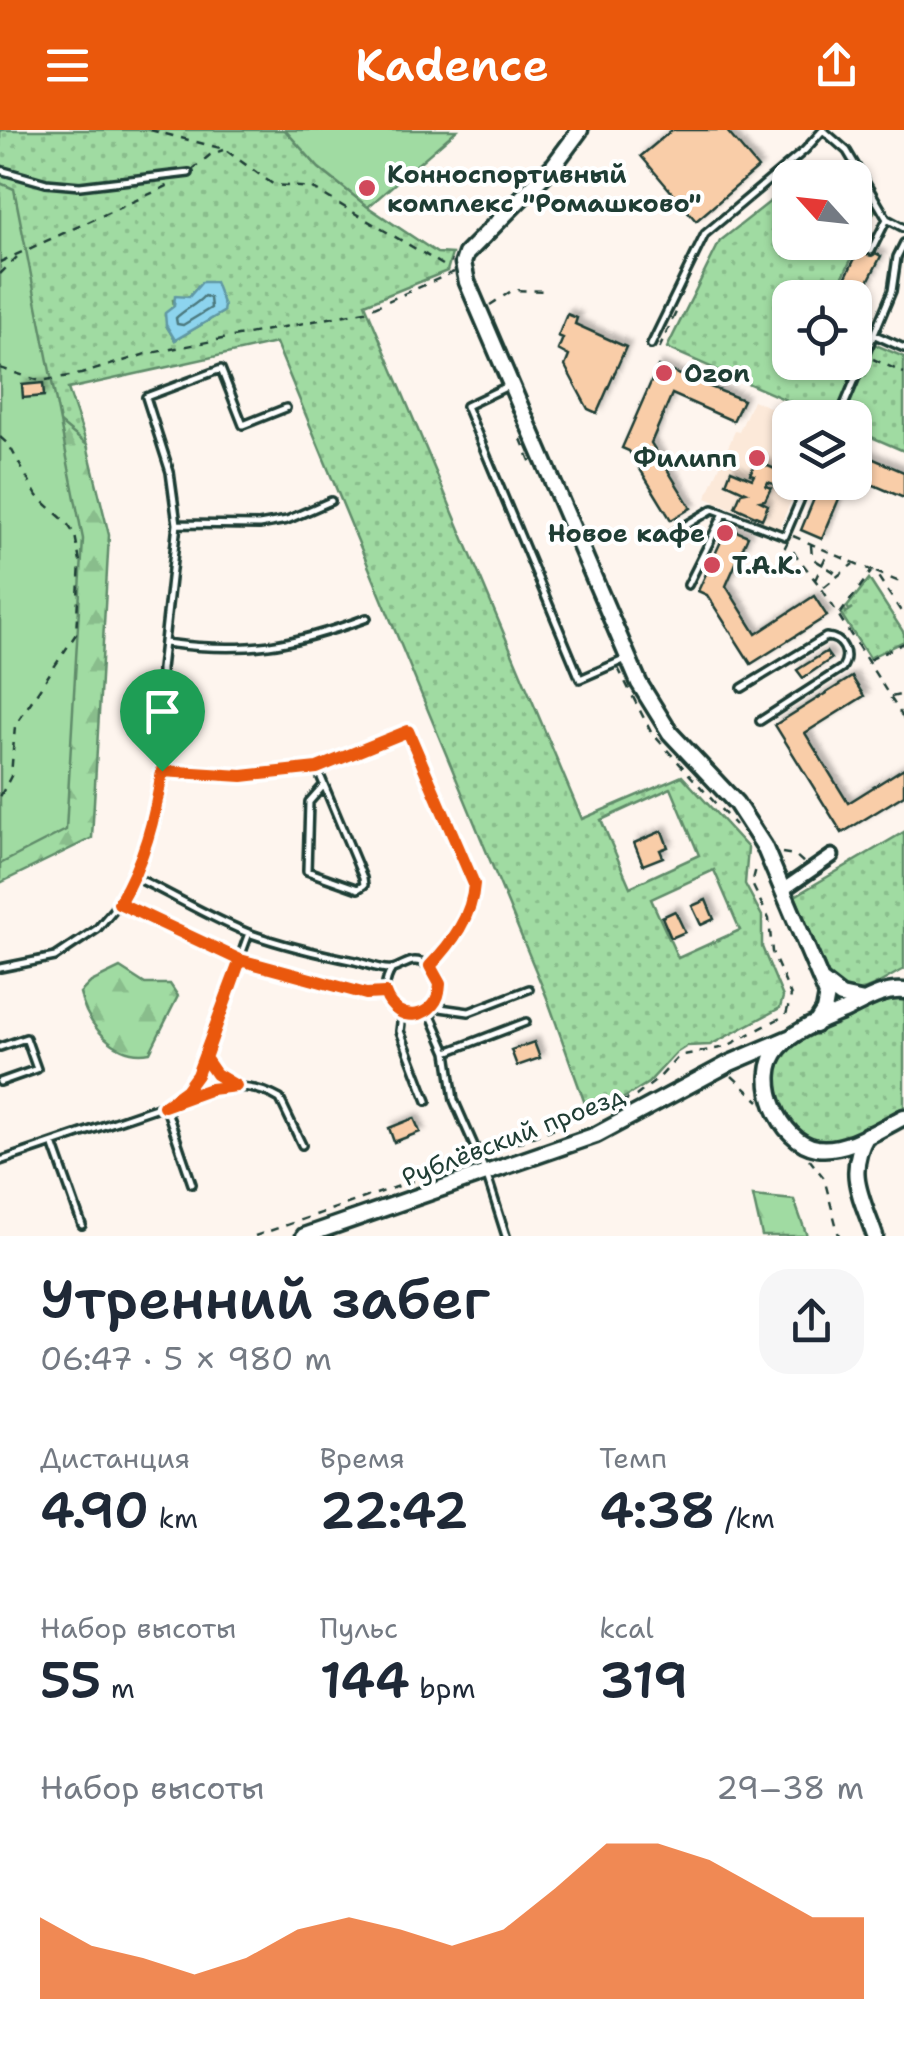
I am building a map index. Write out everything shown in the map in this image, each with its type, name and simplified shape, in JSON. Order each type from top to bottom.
[{"type":"street","points":[[580,130],[554,165],[466,254],[463,263],[467,282],[622,661],[656,713],[736,803],[784,890],[823,981],[827,1004],[815,1024]]},
{"type":"street","points":[[784,890],[832,856]]},
{"type":"street","points":[[823,981],[841,996],[864,1001]]},
{"type":"street","name":"Рублёвский проезд","points":[[304,1236],[482,1165],[596,1135],[730,1064],[864,1001],[892,990],[904,992]]},
{"type":"street","points":[[770,1086],[771,1060],[789,1038]]},
{"type":"street","points":[[730,1064],[754,1066],[770,1086],[785,1127],[796,1139],[837,1157],[857,1182]]},
{"type":"street","points":[[821,1148],[842,1146],[904,1117]]},
{"type":"street","points":[[867,1135],[857,1153],[857,1182],[875,1236]]},
{"type":"lane","points":[[650,345],[705,234],[805,150],[823,130],[846,151],[887,219],[904,228]]},
{"type":"lane","points":[[0,170],[46,184],[80,186],[189,173]]},
{"type":"lane","points":[[872,249],[887,219]]},
{"type":"lane","points":[[872,341],[900,276],[897,257],[904,243]]},
{"type":"lane","points":[[875,334],[904,348]]},
{"type":"lane","points":[[0,968],[55,957],[97,929],[135,877],[154,820],[162,771],[161,669],[177,524],[170,472],[146,396],[220,369],[242,425],[286,408]]},
{"type":"lane","points":[[511,384],[466,406],[580,679],[622,661]]},
{"type":"lane","points":[[663,539],[713,508],[785,536],[800,500]]},
{"type":"lane","points":[[177,524],[259,525],[288,520],[331,502]]},
{"type":"lane","points":[[688,585],[724,513]]},
{"type":"lane","points":[[164,643],[231,650],[272,646],[303,641],[367,618]]},
{"type":"lane","points":[[742,688],[826,637],[836,639],[844,648],[846,659],[842,668],[760,721]]},
{"type":"lane","points":[[162,771],[242,776],[317,768],[408,731],[474,884],[473,902],[466,919],[430,966]]},
{"type":"lane","points":[[317,768],[364,878],[364,885],[358,889],[307,870],[309,802],[324,785]]},
{"type":"lane","points":[[135,877],[250,933],[326,956],[392,969]]},
{"type":"lane","points":[[119,903],[240,960],[366,994],[385,993]]},
{"type":"lane","points":[[164,1106],[186,1090],[205,1058],[250,933]]},
{"type":"lane","points":[[506,1236],[454,1100],[447,1052],[431,1009],[440,984],[430,966],[408,960],[392,969],[386,978],[388,1002],[411,1016],[431,1009],[469,1012],[529,989]]},
{"type":"lane","points":[[402,1014],[400,1031],[427,1102]]},
{"type":"lane","points":[[447,1052],[526,1022]]},
{"type":"lane","points":[[0,1082],[37,1069],[26,1038],[1,1044]]},
{"type":"lane","points":[[205,1058],[216,1074],[236,1086]]},
{"type":"lane","points":[[0,1161],[211,1089],[236,1086],[250,1086],[280,1099],[302,1145]]},
{"type":"lane","points":[[164,1106],[192,1184]]},
{"type":"lane","points":[[53,1143],[82,1225]]},
{"type":"path","points":[[150,130],[224,149],[274,184],[312,188],[442,265],[466,254]]},
{"type":"path","points":[[0,262],[141,201],[224,149]]},
{"type":"path","points":[[0,274],[23,251]]},
{"type":"path","points":[[0,368],[40,381],[81,374],[146,354],[365,311],[454,274]]},
{"type":"path","points":[[490,306],[513,290],[546,291]]},
{"type":"path","points":[[659,349],[680,304]]},
{"type":"path","points":[[872,359],[904,373]]},
{"type":"path","points":[[518,431],[537,473]]},
{"type":"path","points":[[0,437],[37,496],[66,522],[75,536],[80,562],[76,634],[15,726],[10,776],[0,796]]},
{"type":"path","points":[[904,584],[791,535],[786,547],[822,589],[904,719]]},
{"type":"path","points":[[811,544],[810,556],[839,576]]},
{"type":"path","points":[[815,582],[828,552]]},
{"type":"path","points":[[822,589],[854,563]]},
{"type":"path","points":[[874,571],[904,615]]},
{"type":"path","points":[[839,615],[874,571]]},
{"type":"path","points":[[868,660],[904,643]]},
{"type":"path","points":[[622,661],[630,696],[651,732],[738,828]]},
{"type":"path","points":[[890,698],[904,694]]},
{"type":"path","points":[[255,1236],[482,1165],[647,1089],[679,1056],[725,1047],[786,1014],[792,996],[772,952],[769,919],[752,884],[764,858],[790,853],[801,859],[808,870]]},
{"type":"shaded area","name":"Филипп","points":[[753,400],[772,408],[772,500],[791,500],[779,528],[706,498],[735,431],[739,432]]},
{"type":"green space","points":[[0,130],[285,130],[319,168],[368,207],[437,253],[452,254],[447,271],[365,304],[582,819],[682,776],[748,848],[745,884],[762,916],[762,947],[783,997],[780,1008],[710,1045],[687,1046],[648,1083],[624,1098],[588,1112],[547,998],[276,343],[68,389],[87,445],[0,382]],"holes":[[[199,286],[223,312],[175,340],[166,325],[173,300],[189,297]],[[671,788],[699,855],[630,887],[601,820]],[[714,870],[740,930],[678,958],[651,899]]]},
{"type":"green space","name":"Конноспортивный комплекс \"Ромашково\"","points":[[285,130],[457,130],[368,207],[319,168]]},
{"type":"green space","points":[[0,183],[14,189],[83,539],[66,830],[0,864]]},
{"type":"green space","points":[[772,200],[772,260],[851,260],[841,280],[772,280],[772,380],[872,380],[872,343],[904,357],[904,451],[872,437],[872,400],[786,400],[667,348],[720,241]]},
{"type":"green space","points":[[0,408],[59,422],[87,445],[109,535],[92,838],[0,883]]},
{"type":"green space","points":[[869,579],[904,633],[904,641],[869,658],[841,614],[853,608],[847,607]]},
{"type":"green space","points":[[904,832],[904,969],[859,991],[841,987],[831,981],[795,896]]},
{"type":"green space","points":[[120,968],[145,984],[170,984],[178,996],[150,1052],[137,1053],[114,1045],[96,1028],[84,1005],[80,993],[91,982]]},
{"type":"green space","points":[[887,999],[904,1000],[904,1111],[849,1139],[825,1142],[811,1138],[798,1130],[779,1105],[775,1075],[780,1060],[812,1033]]},
{"type":"green space","points":[[753,1196],[794,1200],[807,1236],[762,1236]]},
{"type":"water","points":[[202,282],[215,282],[223,312],[175,340],[166,325],[165,313],[174,306],[175,296],[189,297]]},
{"type":"building","points":[[672,130],[726,130],[758,168],[696,221],[641,156]]},
{"type":"building","points":[[872,252],[881,256],[869,280],[844,280],[854,260],[872,260]]},
{"type":"building","points":[[567,314],[577,318],[575,324],[626,347],[597,413],[588,409],[565,366],[569,356],[558,350],[563,338],[558,336]]},
{"type":"building","points":[[658,366],[743,400],[733,421],[672,394],[651,443],[691,508],[671,520],[629,451],[622,448]]},
{"type":"building","points":[[43,383],[44,396],[23,398],[22,385]]},
{"type":"building","points":[[872,458],[904,472],[904,498],[872,484]]},
{"type":"building","points":[[756,461],[772,468],[772,484],[766,486],[771,488],[765,500],[760,501],[768,505],[762,519],[735,507],[741,493],[746,492],[726,483],[731,470],[752,479],[754,475],[750,474]]},
{"type":"building","points":[[814,500],[838,500],[822,539],[801,530]]},
{"type":"building","points":[[724,526],[748,536],[726,586],[756,634],[814,596],[827,616],[751,664],[707,595],[698,591],[723,537],[720,536]]},
{"type":"building","points":[[826,652],[831,659],[803,678],[797,670]]},
{"type":"building","points":[[852,677],[864,696],[805,733],[848,803],[904,768],[904,795],[842,833],[775,725]]},
{"type":"building","points":[[662,831],[668,847],[660,850],[663,857],[643,865],[634,843]]},
{"type":"building","points":[[706,900],[714,919],[701,925],[692,906]]},
{"type":"building","points":[[675,911],[685,932],[671,938],[662,917]]},
{"type":"building","points":[[534,1042],[540,1058],[517,1066],[511,1050]]},
{"type":"building","points":[[414,1118],[420,1132],[394,1142],[389,1128]]},
{"type":"place","name":"Конноспортивный комплекс \"Ромашково\"","points":[[367,188]]},
{"type":"place","name":"Ozon","points":[[664,373]]},
{"type":"place","name":"Филипп","points":[[757,458]]},
{"type":"place","name":"Новое кафе","points":[[725,533]]},
{"type":"place","name":"Т.А.К.","points":[[712,565]]},
{"type":"route","points":[[162,771],[146,846],[135,877],[119,903],[240,960],[197,1075],[186,1090],[164,1106],[211,1089],[236,1086],[216,1074],[205,1058],[240,960],[366,994],[385,993],[394,1010],[402,1014],[421,1015],[433,1007],[440,984],[430,966],[466,919],[473,902],[474,884],[408,731],[317,768],[242,776],[162,771]]}]
